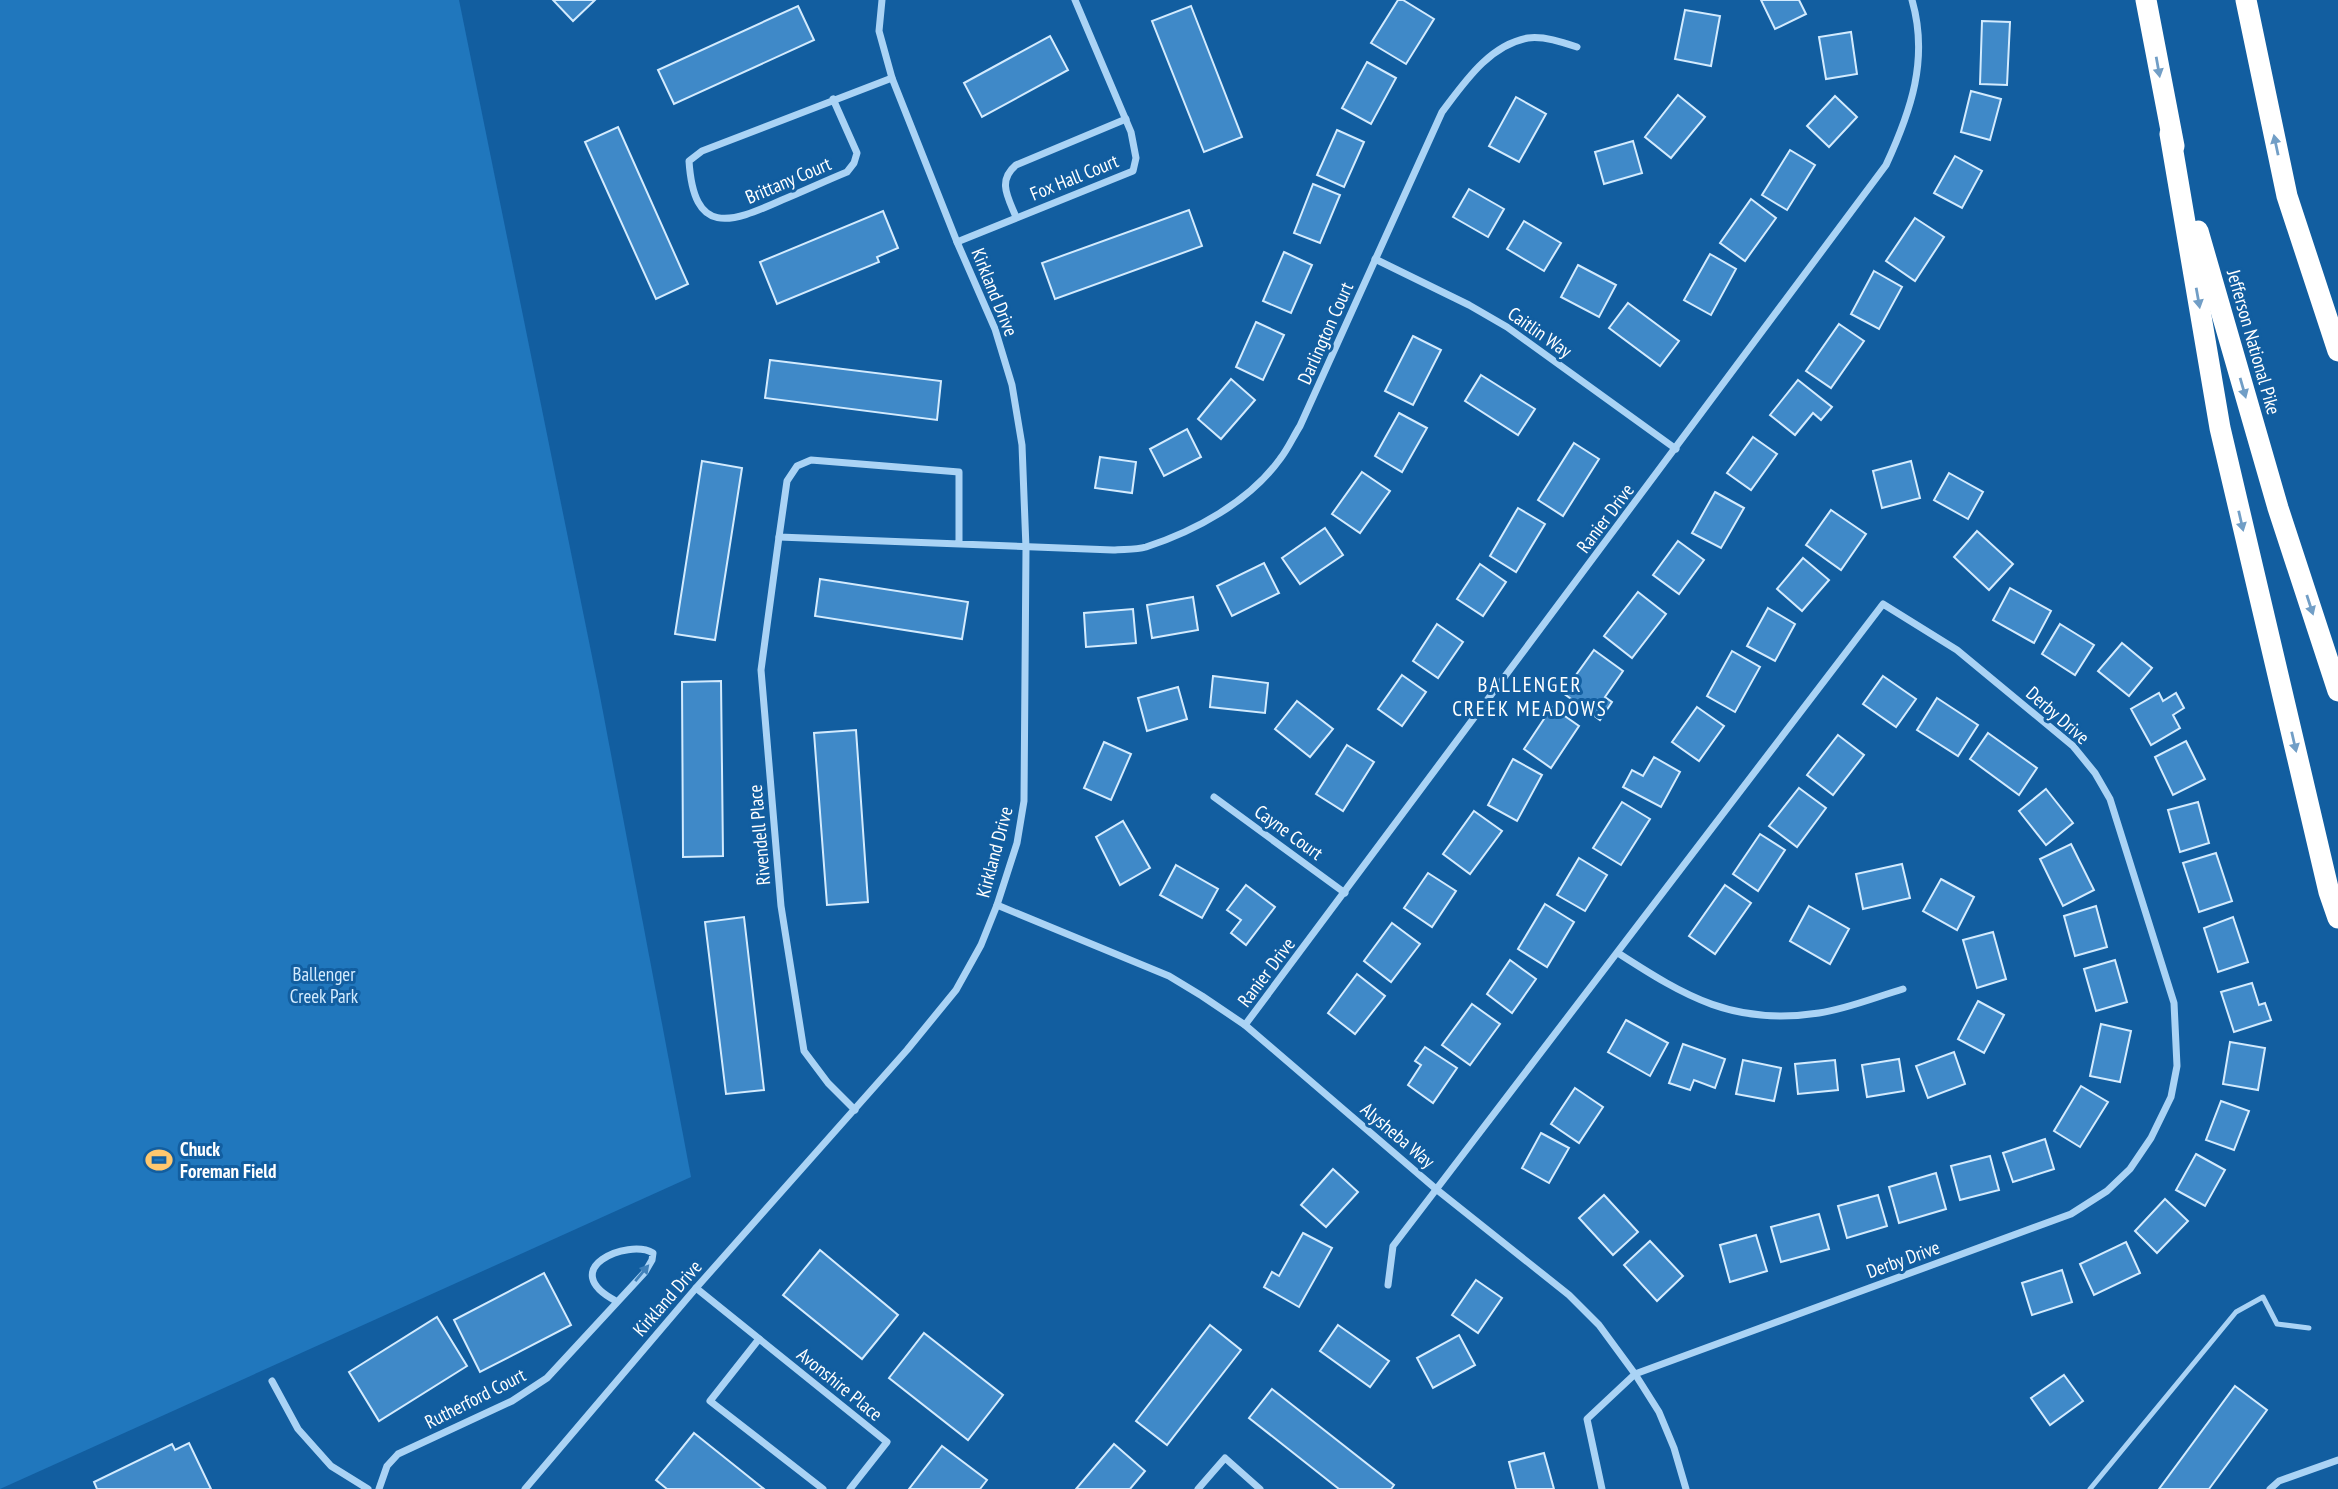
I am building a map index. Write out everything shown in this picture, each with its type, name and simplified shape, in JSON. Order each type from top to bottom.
[{"type":"highway","name":"Jefferson National Pike","points":[[2146,0],[2170,134],[2278,508],[2338,691]]},
{"type":"highway","points":[[2246,0],[2287,196],[2338,351]]},
{"type":"highway","points":[[2170,134],[2220,428],[2329,892],[2338,918]]},
{"type":"highway","points":[[2287,196],[2338,320]]},
{"type":"street","name":"Kirkland Drive","points":[[525,1489],[956,990],[998,905],[1017,843],[1024,802],[1026,548],[1022,445],[1012,385],[995,329],[957,242],[892,78],[880,31],[882,0]]},
{"type":"street","name":"Fox Hall Court","points":[[957,242],[1133,171],[1136,158],[1131,132],[1075,0]]},
{"type":"street","name":"Ranier Drive","points":[[1245,1025],[1886,165],[1909,113],[1918,76],[1919,33],[1912,0]]},
{"type":"street","name":"Darlington Court","points":[[1026,548],[1143,548],[1186,531],[1223,512],[1257,484],[1280,459],[1300,426],[1442,113],[1481,63],[1505,47],[1529,38],[1555,40],[1577,47]]},
{"type":"street","name":"Brittany Court","points":[[833,99],[857,153],[847,172],[750,215],[723,220],[699,206],[689,161],[702,151],[833,99],[892,78]]},
{"type":"street","name":"Fox Hall Court","points":[[1016,217],[1005,190],[1009,171],[1016,165],[1126,119]]},
{"type":"street","name":"Caitlin Way","points":[[1375,259],[1469,305],[1507,327],[1676,449]]},
{"type":"street","name":"Rivendell Place","points":[[855,1110],[828,1083],[804,1051],[781,906],[761,670],[787,481],[797,466],[811,460],[959,472],[959,542]]},
{"type":"street","points":[[779,537],[959,542],[1026,548]]},
{"type":"street","name":"Derby Drive","points":[[1388,1285],[1394,1247],[1436,1189],[1883,604],[1957,650],[2074,746],[2095,773],[2110,799],[2174,1003],[2177,1066],[2171,1097],[2151,1138],[2130,1169],[2107,1191],[2071,1214],[1635,1374]]},
{"type":"street","name":"Cayne Court","points":[[1214,797],[1345,893]]},
{"type":"street","name":"Alysheba Way","points":[[998,905],[1169,976],[1245,1025],[1436,1189],[1569,1295],[1599,1325],[1659,1412],[1674,1448],[1686,1489]]},
{"type":"street","points":[[1618,953],[1685,994],[1715,1007],[1770,1017],[1821,1013],[1903,989]]},
{"type":"street","name":"Rutherford Court","points":[[379,1489],[387,1466],[398,1454],[512,1401],[547,1378],[645,1272],[653,1253],[639,1248],[631,1249],[598,1261],[592,1269],[592,1278],[601,1293],[616,1301]]},
{"type":"street","name":"Avonshire Place","points":[[696,1288],[887,1443],[850,1489]]},
{"type":"street","points":[[758,1339],[710,1401],[823,1489]]},
{"type":"street","points":[[1602,1489],[1587,1419],[1635,1374]]},
{"type":"street","points":[[272,1381],[298,1429],[331,1466],[368,1489]]},
{"type":"street","points":[[1199,1489],[1225,1458],[1260,1489]]},
{"type":"street","points":[[2270,1489],[2279,1481],[2338,1460]]},
{"type":"lane","points":[[2090,1489],[2236,1312],[2263,1297],[2277,1324],[2309,1328]]},
{"type":"green space","name":"Ballenger Creek Park","points":[[0,0],[459,0],[599,691],[691,1177],[0,1489]]},
{"type":"building","points":[[553,0],[595,0],[573,21]]},
{"type":"building","points":[[1398,0],[1403,0],[1434,19],[1406,64],[1371,43]]},
{"type":"building","points":[[1761,0],[1799,0],[1806,14],[1775,29]]},
{"type":"building","points":[[798,6],[814,40],[674,104],[658,70]]},
{"type":"building","points":[[1191,6],[1242,137],[1204,152],[1152,21]]},
{"type":"building","points":[[1685,10],[1720,16],[1711,66],[1675,59]]},
{"type":"building","points":[[1982,21],[2010,22],[2007,85],[1980,84]]},
{"type":"building","points":[[1851,32],[1857,74],[1826,79],[1819,37]]},
{"type":"building","points":[[1050,36],[1068,70],[982,117],[964,83]]},
{"type":"building","points":[[1367,62],[1396,78],[1371,124],[1342,108]]},
{"type":"building","points":[[1971,91],[2001,99],[1990,140],[1961,132]]},
{"type":"building","points":[[1678,95],[1705,117],[1671,158],[1645,137]]},
{"type":"building","points":[[1835,96],[1857,117],[1829,147],[1807,126]]},
{"type":"building","points":[[1516,97],[1546,114],[1519,162],[1489,146]]},
{"type":"building","points":[[618,127],[688,284],[656,299],[585,142]]},
{"type":"building","points":[[1337,130],[1364,142],[1344,187],[1317,175]]},
{"type":"building","points":[[1633,141],[1642,173],[1604,184],[1595,152]]},
{"type":"building","points":[[1790,150],[1815,165],[1787,210],[1762,195]]},
{"type":"building","points":[[1955,156],[1982,171],[1962,208],[1934,193]]},
{"type":"building","points":[[1313,184],[1340,195],[1320,243],[1294,233]]},
{"type":"building","points":[[1469,189],[1504,209],[1488,237],[1453,217]]},
{"type":"building","points":[[1751,199],[1776,218],[1745,261],[1720,243]]},
{"type":"building","points":[[1189,210],[1202,246],[1055,299],[1042,263]]},
{"type":"building","points":[[883,211],[898,248],[877,257],[879,262],[777,304],[760,262]]},
{"type":"building","points":[[1915,218],[1944,237],[1915,281],[1886,261]]},
{"type":"building","points":[[1524,221],[1561,243],[1544,271],[1507,249]]},
{"type":"building","points":[[1284,252],[1312,265],[1291,313],[1263,301]]},
{"type":"building","points":[[1710,254],[1736,269],[1711,315],[1684,300]]},
{"type":"building","points":[[1578,265],[1616,285],[1599,317],[1561,297]]},
{"type":"building","points":[[1874,271],[1902,287],[1879,329],[1851,314]]},
{"type":"building","points":[[1628,303],[1679,341],[1660,366],[1609,328]]},
{"type":"building","points":[[1256,322],[1284,335],[1263,380],[1236,367]]},
{"type":"building","points":[[1839,324],[1864,341],[1831,388],[1806,371]]},
{"type":"building","points":[[1413,336],[1441,350],[1413,405],[1385,391]]},
{"type":"building","points":[[770,360],[941,381],[937,420],[765,398]]},
{"type":"building","points":[[1481,375],[1535,409],[1518,435],[1465,401]]},
{"type":"building","points":[[1231,379],[1255,400],[1221,439],[1198,419]]},
{"type":"building","points":[[1798,380],[1832,407],[1821,420],[1813,413],[1795,435],[1770,415]]},
{"type":"building","points":[[1399,413],[1427,428],[1402,472],[1375,456]]},
{"type":"building","points":[[1187,429],[1201,457],[1164,476],[1150,449]]},
{"type":"building","points":[[1753,437],[1777,454],[1751,490],[1727,473]]},
{"type":"building","points":[[1574,443],[1599,459],[1563,516],[1538,500]]},
{"type":"building","points":[[1100,457],[1136,462],[1132,493],[1095,488]]},
{"type":"building","points":[[702,461],[742,468],[715,640],[675,634]]},
{"type":"building","points":[[1911,461],[1920,498],[1882,508],[1873,471]]},
{"type":"building","points":[[1362,472],[1390,491],[1360,533],[1332,514]]},
{"type":"building","points":[[1949,473],[1983,492],[1968,519],[1934,500]]},
{"type":"building","points":[[1715,492],[1744,508],[1721,548],[1692,533]]},
{"type":"building","points":[[1518,508],[1545,524],[1516,572],[1490,556]]},
{"type":"building","points":[[1831,510],[1866,534],[1841,570],[1806,545]]},
{"type":"building","points":[[1325,528],[1343,555],[1300,584],[1282,558]]},
{"type":"building","points":[[1977,531],[2013,564],[1989,590],[1954,557]]},
{"type":"building","points":[[1678,541],[1704,560],[1679,594],[1653,575]]},
{"type":"building","points":[[1803,558],[1829,580],[1802,611],[1777,589]]},
{"type":"building","points":[[1264,563],[1279,593],[1232,616],[1217,586]]},
{"type":"building","points":[[1480,564],[1506,582],[1483,616],[1457,599]]},
{"type":"building","points":[[820,579],[968,602],[962,639],[815,616]]},
{"type":"building","points":[[2010,588],[2051,611],[2034,643],[1993,620]]},
{"type":"building","points":[[1638,592],[1666,614],[1632,658],[1604,636]]},
{"type":"building","points":[[1193,597],[1198,630],[1152,638],[1147,605]]},
{"type":"building","points":[[1768,608],[1795,624],[1775,661],[1747,646]]},
{"type":"building","points":[[1133,609],[1136,643],[1086,647],[1084,613]]},
{"type":"building","points":[[1437,624],[1463,642],[1438,678],[1413,661]]},
{"type":"building","points":[[2060,624],[2094,645],[2075,675],[2042,654]]},
{"type":"building","points":[[2122,643],[2152,668],[2129,696],[2098,671]]},
{"type":"building","points":[[1594,650],[1623,671],[1605,697],[1612,702],[1600,720],[1563,693]]},
{"type":"building","points":[[1732,651],[1760,667],[1735,712],[1707,696]]},
{"type":"building","points":[[1402,675],[1426,692],[1402,726],[1378,709]]},
{"type":"building","points":[[1213,676],[1268,683],[1265,713],[1210,707]]},
{"type":"building","points":[[1883,676],[1916,699],[1896,727],[1863,704]]},
{"type":"building","points":[[721,681],[723,856],[683,857],[682,682]]},
{"type":"building","points":[[1178,687],[1187,719],[1147,731],[1138,698]]},
{"type":"building","points":[[2159,693],[2163,701],[2176,693],[2184,708],[2173,715],[2180,728],[2151,745],[2131,709]]},
{"type":"building","points":[[1937,698],[1978,725],[1958,756],[1917,730]]},
{"type":"building","points":[[1297,701],[1333,729],[1310,757],[1275,729]]},
{"type":"building","points":[[1552,707],[1579,726],[1551,768],[1524,749]]},
{"type":"building","points":[[1697,707],[1724,726],[1699,761],[1672,742]]},
{"type":"building","points":[[856,730],[868,902],[827,905],[814,733]]},
{"type":"building","points":[[1988,733],[2037,768],[2019,795],[1970,759]]},
{"type":"building","points":[[1838,735],[1864,755],[1833,795],[1807,775]]},
{"type":"building","points":[[2186,741],[2205,779],[2173,795],[2155,757]]},
{"type":"building","points":[[1104,742],[1131,754],[1111,800],[1084,788]]},
{"type":"building","points":[[1347,745],[1374,762],[1343,811],[1316,794]]},
{"type":"building","points":[[1654,757],[1680,772],[1661,807],[1623,787],[1632,770],[1643,776]]},
{"type":"building","points":[[1513,759],[1542,775],[1517,821],[1488,805]]},
{"type":"building","points":[[1799,788],[1826,808],[1797,847],[1769,826]]},
{"type":"building","points":[[2046,789],[2073,823],[2046,845],[2019,811]]},
{"type":"building","points":[[1622,802],[1650,819],[1621,865],[1593,848]]},
{"type":"building","points":[[2198,802],[2209,843],[2180,852],[2168,810]]},
{"type":"building","points":[[1474,811],[1502,831],[1470,874],[1443,854]]},
{"type":"building","points":[[1123,821],[1150,868],[1120,885],[1096,837]]},
{"type":"building","points":[[1760,834],[1785,850],[1758,891],[1733,874]]},
{"type":"building","points":[[2071,844],[2094,890],[2063,906],[2040,859]]},
{"type":"building","points":[[2216,853],[2232,901],[2199,912],[2183,863]]},
{"type":"building","points":[[1579,858],[1607,875],[1585,911],[1557,895]]},
{"type":"building","points":[[1902,864],[1910,898],[1863,909],[1856,874]]},
{"type":"building","points":[[1176,865],[1218,889],[1202,918],[1160,895]]},
{"type":"building","points":[[1428,873],[1456,891],[1432,927],[1404,908]]},
{"type":"building","points":[[1941,879],[1974,897],[1957,930],[1923,911]]},
{"type":"building","points":[[1246,885],[1275,907],[1246,945],[1231,933],[1241,920],[1227,910]]},
{"type":"building","points":[[1725,885],[1751,903],[1715,954],[1689,936]]},
{"type":"building","points":[[1545,904],[1574,922],[1547,967],[1518,949]]},
{"type":"building","points":[[1809,906],[1849,929],[1830,964],[1790,941]]},
{"type":"building","points":[[2096,906],[2107,947],[2075,956],[2064,916]]},
{"type":"building","points":[[744,917],[764,1090],[726,1094],[705,922]]},
{"type":"building","points":[[2233,917],[2248,962],[2218,972],[2204,928]]},
{"type":"building","points":[[1392,923],[1420,944],[1391,982],[1364,961]]},
{"type":"building","points":[[1993,932],[2006,979],[1977,988],[1963,940]]},
{"type":"building","points":[[1510,960],[1536,979],[1512,1013],[1487,994]]},
{"type":"building","points":[[2115,960],[2127,1002],[2096,1011],[2084,969]]},
{"type":"building","points":[[1357,974],[1385,996],[1355,1034],[1328,1013]]},
{"type":"building","points":[[2252,983],[2259,1005],[2265,1003],[2271,1020],[2234,1032],[2221,992]]},
{"type":"building","points":[[1978,1001],[2004,1015],[1984,1053],[1958,1039]]},
{"type":"building","points":[[1472,1004],[1500,1024],[1470,1065],[1442,1045]]},
{"type":"building","points":[[1626,1020],[1668,1043],[1650,1076],[1608,1052]]},
{"type":"building","points":[[2101,1024],[2131,1031],[2120,1082],[2090,1076]]},
{"type":"building","points":[[2230,1042],[2265,1048],[2258,1090],[2223,1084]]},
{"type":"building","points":[[1683,1044],[1725,1059],[1715,1088],[1694,1080],[1690,1090],[1669,1083]]},
{"type":"building","points":[[1425,1047],[1457,1068],[1433,1103],[1408,1085],[1421,1065],[1415,1061]]},
{"type":"building","points":[[1954,1052],[1965,1084],[1928,1098],[1916,1066]]},
{"type":"building","points":[[1899,1059],[1904,1091],[1867,1097],[1862,1065]]},
{"type":"building","points":[[1743,1060],[1781,1068],[1774,1101],[1736,1094]]},
{"type":"building","points":[[1835,1060],[1838,1090],[1798,1094],[1795,1064]]},
{"type":"building","points":[[2081,1086],[2108,1102],[2080,1147],[2054,1131]]},
{"type":"building","points":[[1575,1088],[1603,1107],[1579,1143],[1551,1124]]},
{"type":"building","points":[[2221,1101],[2249,1111],[2234,1150],[2206,1140]]},
{"type":"building","points":[[1541,1133],[1569,1148],[1549,1183],[1522,1168]]},
{"type":"building","points":[[2045,1139],[2054,1169],[2013,1182],[2003,1153]]},
{"type":"building","points":[[2196,1154],[2225,1170],[2205,1206],[2176,1190]]},
{"type":"building","points":[[1990,1156],[1999,1190],[1960,1200],[1951,1166]]},
{"type":"building","points":[[1333,1169],[1358,1192],[1326,1227],[1301,1205]]},
{"type":"building","points":[[1936,1173],[1946,1209],[1899,1223],[1889,1187]]},
{"type":"building","points":[[1604,1195],[1638,1232],[1613,1255],[1579,1218]]},
{"type":"building","points":[[1878,1195],[1887,1226],[1847,1238],[1838,1206]]},
{"type":"building","points":[[2165,1199],[2188,1221],[2157,1253],[2135,1231]]},
{"type":"building","points":[[1819,1214],[1829,1249],[1781,1262],[1771,1227]]},
{"type":"building","points":[[1303,1233],[1332,1248],[1299,1307],[1264,1287],[1272,1272],[1279,1276]]},
{"type":"building","points":[[1756,1235],[1767,1271],[1730,1282],[1720,1245]]},
{"type":"building","points":[[1650,1241],[1683,1276],[1657,1301],[1624,1265]]},
{"type":"building","points":[[2126,1242],[2140,1273],[2094,1295],[2080,1264]]},
{"type":"building","points":[[820,1250],[898,1315],[862,1359],[783,1295]]},
{"type":"building","points":[[2062,1270],[2072,1302],[2032,1315],[2022,1283]]},
{"type":"building","points":[[544,1273],[571,1325],[480,1372],[454,1320]]},
{"type":"building","points":[[1476,1280],[1502,1298],[1478,1333],[1452,1315]]},
{"type":"building","points":[[437,1317],[467,1366],[379,1421],[349,1372]]},
{"type":"building","points":[[1210,1325],[1241,1350],[1167,1445],[1136,1421]]},
{"type":"building","points":[[1338,1325],[1389,1361],[1370,1387],[1320,1351]]},
{"type":"building","points":[[924,1333],[1003,1395],[968,1440],[889,1378]]},
{"type":"building","points":[[1459,1335],[1475,1365],[1433,1388],[1417,1358]]},
{"type":"building","points":[[2064,1375],[2083,1401],[2050,1425],[2031,1398]]},
{"type":"building","points":[[2235,1386],[2267,1410],[2209,1489],[2159,1489]]},
{"type":"building","points":[[1272,1389],[1394,1485],[1391,1489],[1339,1489],[1249,1418]]},
{"type":"building","points":[[694,1433],[764,1489],[667,1489],[656,1480]]},
{"type":"building","points":[[189,1443],[211,1489],[97,1489],[94,1482],[172,1444],[175,1450]]},
{"type":"building","points":[[1114,1444],[1145,1471],[1130,1489],[1076,1489]]},
{"type":"building","points":[[942,1446],[987,1480],[980,1489],[909,1489]]},
{"type":"building","points":[[1544,1453],[1554,1489],[1516,1489],[1509,1462]]},
{"type":"place","name":"Chuck Foreman Field","points":[[159,1160]]},
{"type":"district","name":"BALLENGER CREEK MEADOWS","points":[[1530,696]]}]
